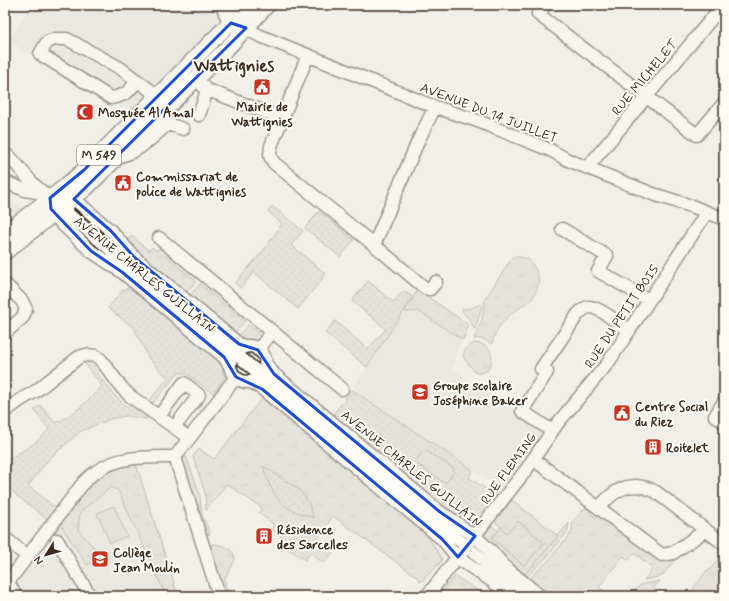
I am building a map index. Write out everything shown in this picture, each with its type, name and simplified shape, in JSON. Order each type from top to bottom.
[{"type":"main road","name":"M 549","points":[[5,252],[74,199],[201,74],[267,5]]},
{"type":"main road","name":"M 549","points":[[5,234],[84,170],[158,96],[238,12]]},
{"type":"street","points":[[222,5],[224,13],[238,12]]},
{"type":"street","points":[[545,5],[538,14],[697,135],[724,102]]},
{"type":"street","name":"RUE MICHELET","points":[[587,168],[723,5]]},
{"type":"street","name":"AVENUE DU 14 JUILLET","points":[[238,12],[238,27],[246,28],[258,35],[435,107],[474,120],[529,142],[587,168],[653,194],[724,219]]},
{"type":"street","points":[[137,81],[123,96],[111,98],[40,54],[47,42],[55,39],[67,39],[120,68],[158,96]]},
{"type":"street","points":[[308,55],[270,152],[272,160],[425,288],[430,289],[436,282]]},
{"type":"street","points":[[201,74],[201,84],[207,90],[282,119]]},
{"type":"street","points":[[199,115],[207,90]]},
{"type":"street","points":[[374,245],[419,138],[435,107]]},
{"type":"street","points":[[119,156],[138,150],[168,124],[183,129]]},
{"type":"street","points":[[5,154],[33,184],[56,194]]},
{"type":"street","points":[[5,182],[25,190],[56,194]]},
{"type":"street","points":[[56,194],[58,211],[234,353],[256,378],[526,596]]},
{"type":"street","name":"AVENUE CHARLES GUILLAIN","points":[[56,194],[74,199],[111,231],[134,257],[239,344],[258,350],[263,356],[265,364],[274,374],[430,504],[475,536],[504,566],[540,596]]},
{"type":"street","name":"AVENUE CHARLES GUILLAIN","points":[[58,211],[61,223],[91,251],[122,272],[224,357],[236,378]]},
{"type":"street","name":"RUE DU PETIT BOIS","points":[[552,431],[608,363],[707,212]]},
{"type":"street","points":[[562,229],[607,256],[598,271],[650,300]]},
{"type":"street","points":[[159,238],[342,389]]},
{"type":"street","points":[[5,284],[22,301],[26,309],[23,317],[5,333]]},
{"type":"street","points":[[552,431],[522,411],[547,372],[541,369],[578,314],[589,307],[596,309],[629,331]]},
{"type":"street","points":[[258,350],[272,332]]},
{"type":"street","points":[[230,366],[230,360],[234,353],[238,349],[246,346]]},
{"type":"street","points":[[5,411],[36,391],[79,357],[89,354],[96,356],[101,360],[125,392],[189,438]]},
{"type":"street","points":[[175,457],[236,378],[242,381],[256,378],[264,370],[265,364]]},
{"type":"street","points":[[256,378],[262,389],[442,539],[458,557],[511,596]]},
{"type":"street","points":[[159,416],[184,383],[199,395],[179,421]]},
{"type":"street","points":[[724,402],[715,416],[724,422]]},
{"type":"street","name":"RUE FLEMING","points":[[427,596],[467,547],[533,459],[552,431]]},
{"type":"street","points":[[16,596],[6,584],[84,482],[99,469],[124,459],[175,457]]},
{"type":"street","points":[[175,457],[219,596]]},
{"type":"street","points":[[533,459],[662,555],[673,553],[706,530]]},
{"type":"street","points":[[599,508],[610,495],[618,490],[634,486],[643,486],[656,492],[724,544]]},
{"type":"street","points":[[5,538],[28,557]]},
{"type":"street","points":[[56,540],[90,596]]},
{"type":"highlighted area","points":[[231,23],[246,28],[74,199],[111,231],[134,257],[239,344],[258,350],[274,374],[440,512],[475,536],[458,557],[442,539],[262,389],[236,377],[224,357],[122,272],[91,251],[51,209],[50,198],[84,170]]},
{"type":"shaded area","points":[[31,5],[239,5],[130,114],[8,41]]},
{"type":"shaded area","points":[[5,196],[27,210],[5,227]]},
{"type":"shaded area","name":"Groupe scolaire Joséphine Baker","points":[[418,290],[469,325],[454,358],[457,362],[452,369],[545,432],[504,490],[352,390]]},
{"type":"shaded area","name":"Collège Jean Moulin","points":[[112,470],[178,596],[6,596],[95,480]]},
{"type":"green space","points":[[272,206],[303,231],[291,245],[326,274],[298,309],[254,272],[241,288],[235,283],[263,251],[282,224],[268,211]]},
{"type":"green space","points":[[319,211],[354,240],[340,257],[305,228]]},
{"type":"green space","points":[[130,237],[133,237],[149,251],[152,247],[156,250],[166,249],[169,252],[166,256],[196,281],[186,293],[130,247]]},
{"type":"green space","points":[[516,256],[528,259],[537,274],[537,288],[532,299],[503,322],[498,328],[491,344],[483,339],[474,339],[482,320],[485,299],[512,258]]},
{"type":"green space","points":[[368,281],[393,302],[403,291],[413,297],[367,367],[325,333],[335,321],[368,349],[386,329],[352,301]]},
{"type":"green space","points":[[200,284],[245,321],[233,335],[189,297]]},
{"type":"green space","points":[[131,287],[222,363],[225,377],[213,394],[186,373],[178,373],[151,405],[149,401],[168,378],[149,359],[134,328],[108,308],[123,290]]},
{"type":"green space","points":[[418,290],[469,325],[463,340],[418,311],[404,312]]},
{"type":"green space","points":[[480,304],[482,306],[474,329],[470,320],[462,309],[472,308]]},
{"type":"green space","points":[[248,325],[258,332],[262,328],[265,332],[257,342],[244,340],[237,337]]},
{"type":"green space","points":[[477,343],[482,344],[489,349],[492,357],[488,370],[481,373],[476,373],[463,357],[464,351],[467,347]]},
{"type":"green space","points":[[89,358],[100,364],[98,374],[114,395],[126,406],[137,406],[147,413],[147,419],[127,416],[113,418],[81,431],[48,460],[28,486],[56,508],[48,520],[16,495],[5,482],[5,461],[40,439],[49,429],[34,410],[40,405],[55,423],[68,417],[102,386],[82,360]]},
{"type":"green space","points":[[352,390],[473,470],[469,478],[497,496],[472,527],[442,505],[332,416]]},
{"type":"green space","points":[[262,398],[426,534],[442,559],[440,563],[421,582],[417,577],[333,516],[318,538],[333,553],[324,563],[310,553],[305,560],[285,547],[288,542],[272,529],[274,525],[259,513],[262,508],[227,484],[206,510],[205,493],[193,456],[199,449],[214,459]]},
{"type":"green space","points":[[423,451],[426,451],[453,468],[454,472],[447,482],[443,482],[417,464],[416,461]]},
{"type":"green space","points":[[186,456],[200,495],[202,515],[210,533],[209,535],[203,531],[182,466],[183,459]]},
{"type":"green space","points":[[136,464],[178,596],[166,596],[118,490],[111,487],[80,512],[78,530],[102,556],[87,565],[60,524],[84,493],[100,477],[110,471]]},
{"type":"green space","points":[[263,466],[300,490],[308,502],[314,518],[292,510],[280,501],[272,490]]},
{"type":"green space","points":[[512,500],[558,536],[525,574],[503,556],[495,546],[483,536],[491,525],[498,531],[492,538],[524,566],[544,543],[518,521],[507,533],[494,521]]},
{"type":"green space","points":[[114,506],[127,536],[110,543],[97,513]]},
{"type":"green space","points":[[585,508],[589,508],[590,513],[597,518],[600,515],[655,556],[679,555],[662,576],[644,580],[653,568],[634,553],[629,560],[623,556],[599,587],[611,596],[550,596],[529,579],[549,560],[572,532],[573,521]]},
{"type":"green space","points":[[518,521],[544,543],[524,566],[492,538],[501,527],[507,532]]},
{"type":"green space","points":[[569,523],[568,531],[546,558],[527,576],[525,574]]},
{"type":"green space","points":[[212,544],[224,546],[230,549],[234,554],[235,560],[224,580],[229,596],[224,596],[210,549]]},
{"type":"green space","points":[[723,553],[724,585],[716,596],[688,596],[707,570],[709,571]]},
{"type":"green space","points":[[455,576],[486,596],[438,596]]},
{"type":"green space","points":[[660,581],[648,596],[631,596],[640,585]]},
{"type":"place","name":"Mairie de Wattignies","points":[[262,87]]},
{"type":"place","name":"Mosquée Al Amal","points":[[85,112]]},
{"type":"place","name":"Commissariat de police de Wattignies","points":[[123,183]]},
{"type":"place","name":"Groupe scolaire Joséphine Baker","points":[[420,392]]},
{"type":"place","name":"Centre Social du Riez","points":[[622,413]]},
{"type":"place","name":"Roitelet","points":[[653,447]]},
{"type":"place","name":"Résidence des Sarcelles","points":[[264,536]]},
{"type":"place","name":"Collège Jean Moulin","points":[[100,559]]},
{"type":"district","name":"Wattignies","points":[[234,65]]}]
